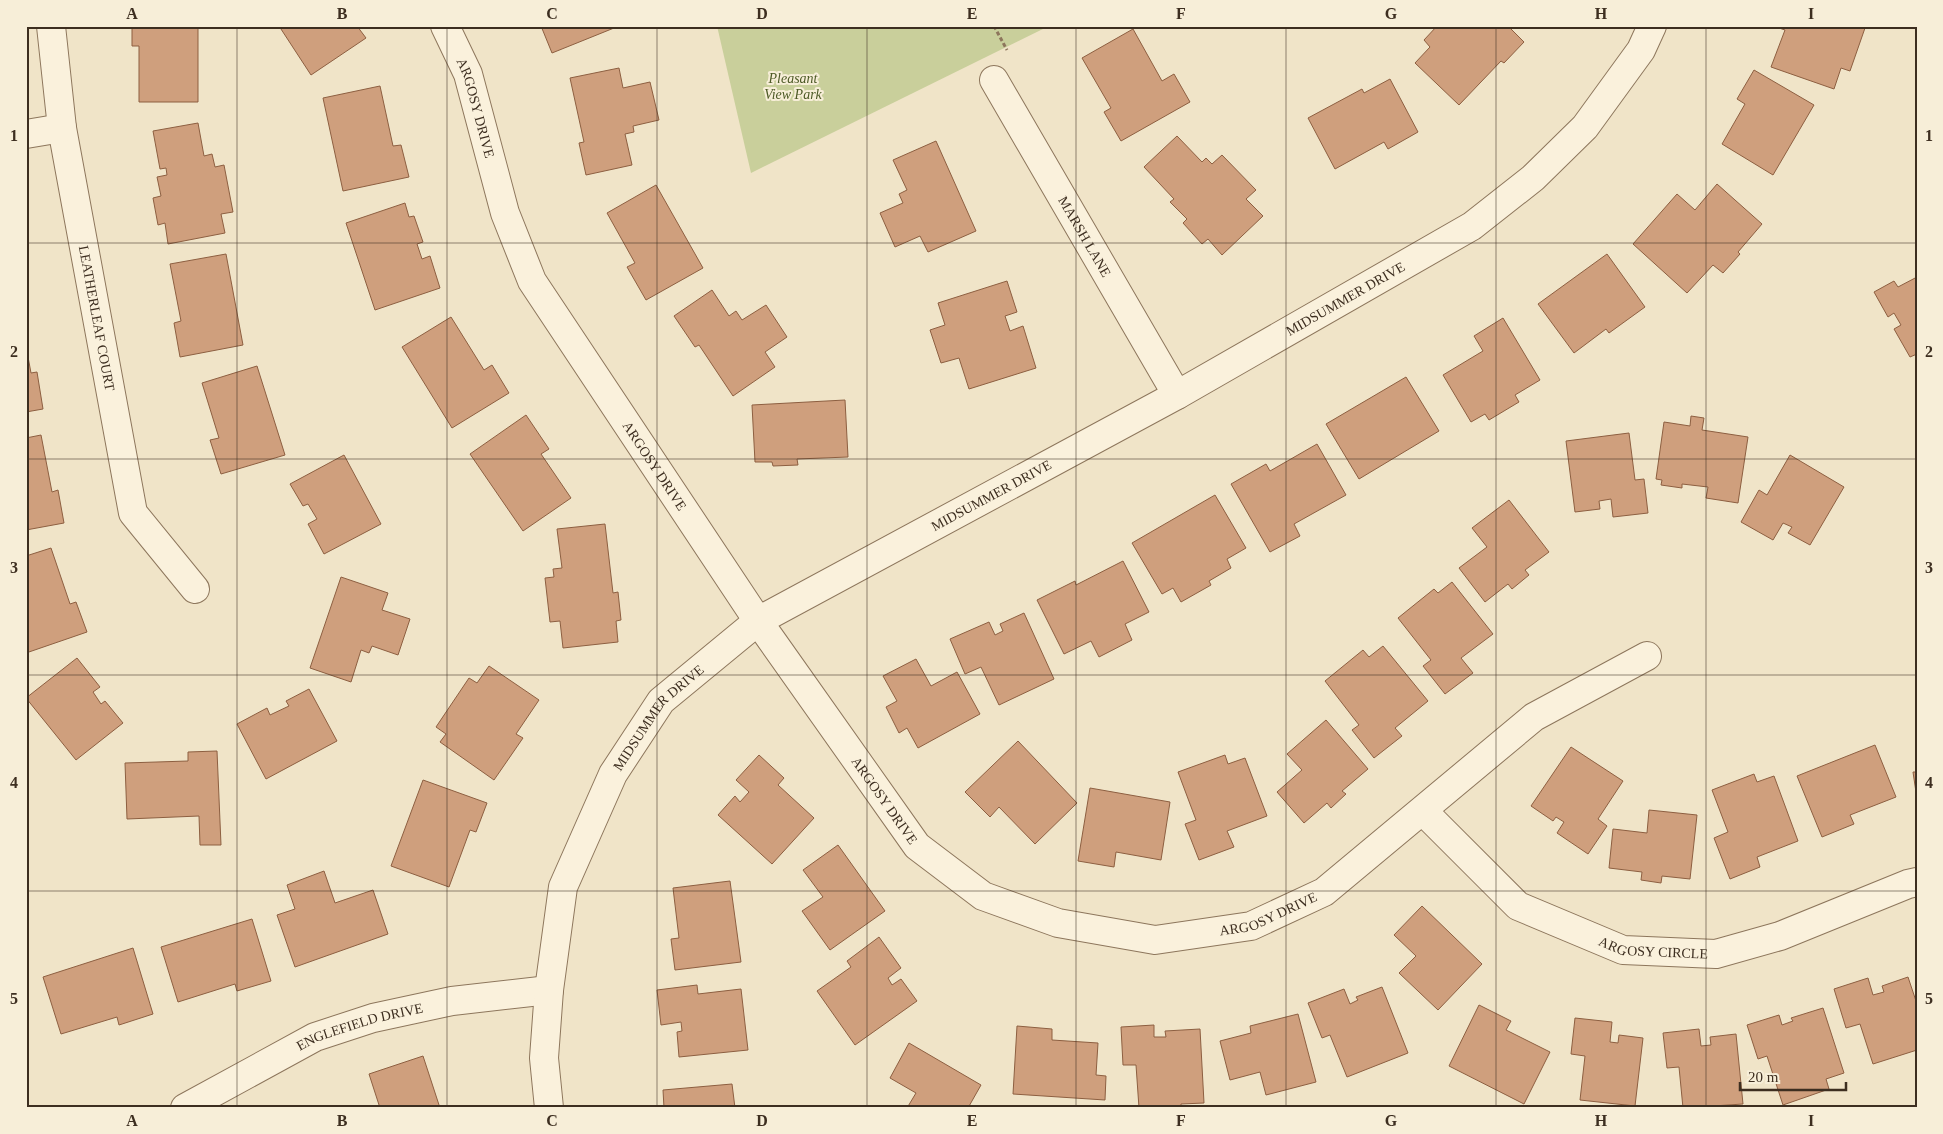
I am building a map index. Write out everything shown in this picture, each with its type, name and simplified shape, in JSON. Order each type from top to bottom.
[{"type":"street","name":"LEATHERLEAF COURT","points":[[52,26],[62,128],[132,513],[195,589]]},
{"type":"street","name":"ARGOSY DRIVE","points":[[445,26],[468,74],[505,213],[532,281],[758,621],[917,846],[983,896],[1058,923],[1155,940],[1250,926],[1324,892],[1424,811],[1534,717],[1647,656]]},
{"type":"street","name":"MIDSUMMER DRIVE","points":[[549,1108],[544,1058],[549,990],[563,887],[613,774],[661,701],[758,621],[1177,395],[1472,226],[1534,178],[1585,127],[1641,50],[1652,26]]},
{"type":"street","name":"MARSH LANE","points":[[994,80],[1177,395]]},
{"type":"street","points":[[26,134],[62,128]]},
{"type":"street","name":"ARGOSY CIRCLE","points":[[1424,811],[1518,906],[1623,950],[1716,954],[1780,936],[1917,882]]},
{"type":"street","name":"ENGLEFIELD DRIVE","points":[[185,1108],[315,1037],[373,1018],[452,1001],[549,990]]},
{"type":"green space","name":"Pleasant View Park","points":[[717,26],[1049,26],[751,173]]},
{"type":"building","points":[[132,26],[198,26],[198,102],[139,102],[139,46],[132,46]]},
{"type":"building","points":[[279,26],[357,26],[366,38],[311,75]]},
{"type":"building","points":[[541,26],[614,26],[614,28],[552,53]]},
{"type":"building","points":[[1437,26],[1508,26],[1524,42],[1504,63],[1501,61],[1459,105],[1415,63],[1430,47],[1424,40]]},
{"type":"building","points":[[1773,26],[1860,26],[1865,28],[1850,71],[1841,68],[1834,89],[1771,67],[1785,30]]},
{"type":"building","points":[[1133,29],[1162,81],[1174,74],[1190,102],[1121,141],[1104,112],[1111,108],[1082,58]]},
{"type":"building","points":[[619,68],[623,88],[650,82],[659,120],[633,126],[634,132],[625,134],[632,165],[586,175],[579,143],[584,142],[570,78]]},
{"type":"building","points":[[1754,70],[1814,105],[1773,175],[1722,144],[1745,104],[1737,99]]},
{"type":"building","points":[[1390,79],[1418,132],[1388,149],[1384,142],[1335,169],[1308,118],[1362,89],[1364,93]]},
{"type":"building","points":[[380,86],[393,146],[401,145],[409,177],[343,191],[323,98]]},
{"type":"building","points":[[198,123],[204,156],[212,154],[215,167],[224,165],[233,212],[221,214],[225,233],[168,244],[165,223],[158,225],[153,198],[161,196],[157,177],[167,175],[166,168],[160,169],[153,131]]},
{"type":"building","points":[[1177,136],[1202,162],[1206,158],[1212,164],[1222,155],[1256,190],[1246,199],[1263,216],[1222,255],[1208,239],[1202,244],[1183,223],[1187,219],[1170,202],[1174,199],[1144,167]]},
{"type":"building","points":[[936,141],[976,231],[928,252],[920,236],[895,247],[880,213],[903,203],[899,194],[907,190],[893,160]]},
{"type":"building","points":[[1717,184],[1762,224],[1723,273],[1713,265],[1687,293],[1633,244],[1677,194],[1695,210]]},
{"type":"building","points":[[656,185],[703,268],[646,300],[627,267],[635,263],[607,213]]},
{"type":"building","points":[[405,203],[409,217],[414,216],[423,242],[417,244],[422,259],[430,256],[440,288],[375,310],[346,223]]},
{"type":"building","points":[[226,254],[243,345],[180,357],[174,323],[181,321],[170,264]]},
{"type":"building","points":[[1607,254],[1645,307],[1609,333],[1606,329],[1574,353],[1538,304]]},
{"type":"building","points":[[1917,277],[1917,354],[1910,357],[1894,329],[1901,325],[1894,313],[1888,317],[1874,292],[1894,281],[1898,287]]},
{"type":"building","points":[[1007,281],[1017,312],[1005,316],[1010,331],[1023,326],[1036,368],[969,389],[959,358],[941,363],[930,330],[945,325],[938,303]]},
{"type":"building","points":[[712,290],[729,316],[736,311],[742,320],[766,305],[787,337],[765,352],[775,367],[733,396],[699,345],[695,347],[674,316]]},
{"type":"building","points":[[451,317],[484,370],[492,365],[509,393],[452,428],[402,347]]},
{"type":"building","points":[[1503,318],[1540,380],[1515,395],[1519,402],[1489,420],[1485,414],[1471,422],[1443,375],[1483,351],[1474,336]]},
{"type":"building","points":[[26,346],[31,373],[37,372],[43,409],[26,412]]},
{"type":"building","points":[[257,366],[285,455],[221,474],[210,440],[219,438],[202,383]]},
{"type":"building","points":[[1406,377],[1439,431],[1359,479],[1326,424]]},
{"type":"building","points":[[845,400],[848,457],[797,459],[798,465],[773,466],[772,462],[755,462],[752,405]]},
{"type":"building","points":[[526,415],[549,449],[541,454],[571,498],[523,531],[470,454]]},
{"type":"building","points":[[1691,416],[1704,418],[1702,430],[1748,437],[1738,503],[1706,498],[1708,487],[1682,484],[1682,488],[1661,485],[1662,480],[1656,479],[1664,422],[1690,426]]},
{"type":"building","points":[[1629,433],[1635,480],[1644,479],[1648,513],[1613,517],[1611,499],[1599,501],[1600,509],[1575,512],[1566,441]]},
{"type":"building","points":[[41,435],[52,492],[58,490],[64,523],[26,530],[26,438]]},
{"type":"building","points":[[1317,444],[1346,495],[1294,524],[1300,536],[1270,552],[1231,484],[1266,464],[1270,471]]},
{"type":"building","points":[[344,455],[381,524],[324,554],[308,524],[317,519],[308,504],[303,506],[290,484]]},
{"type":"building","points":[[1790,455],[1844,487],[1810,545],[1788,533],[1792,527],[1783,523],[1773,540],[1741,522],[1759,490],[1767,495]]},
{"type":"building","points":[[1215,495],[1246,548],[1227,559],[1231,568],[1209,581],[1211,585],[1181,602],[1173,588],[1162,594],[1132,543]]},
{"type":"building","points":[[1509,500],[1549,552],[1525,570],[1529,575],[1512,589],[1508,584],[1485,602],[1459,568],[1487,547],[1472,528]]},
{"type":"building","points":[[605,524],[613,593],[618,592],[621,620],[616,621],[618,642],[563,648],[560,621],[550,622],[545,578],[554,577],[553,569],[562,568],[557,529]]},
{"type":"building","points":[[51,548],[70,604],[76,602],[87,632],[26,653],[26,556]]},
{"type":"building","points":[[1123,561],[1149,612],[1125,624],[1132,640],[1099,657],[1091,641],[1064,654],[1037,600],[1075,581],[1076,585]]},
{"type":"building","points":[[341,577],[388,593],[382,610],[410,619],[398,655],[372,646],[369,653],[361,650],[351,682],[310,668]]},
{"type":"building","points":[[1452,582],[1493,634],[1461,658],[1473,673],[1445,694],[1423,666],[1431,660],[1398,618],[1434,589],[1438,593]]},
{"type":"building","points":[[1024,613],[1054,679],[999,705],[981,667],[965,674],[950,639],[989,622],[995,635],[1003,631],[1000,624]]},
{"type":"building","points":[[1383,646],[1428,701],[1395,728],[1402,736],[1374,758],[1352,730],[1359,725],[1325,681],[1363,650],[1369,657]]},
{"type":"building","points":[[77,658],[100,687],[93,692],[101,704],[105,701],[123,723],[76,760],[26,698]]},
{"type":"building","points":[[916,659],[931,686],[957,672],[980,714],[918,748],[907,728],[899,733],[886,707],[897,701],[883,676]]},
{"type":"building","points":[[489,666],[539,700],[516,734],[523,738],[494,780],[440,742],[446,734],[436,727],[469,678],[477,683]]},
{"type":"building","points":[[309,689],[337,741],[266,779],[237,724],[267,708],[270,715],[289,706],[286,701]]},
{"type":"building","points":[[1326,720],[1368,769],[1342,791],[1346,794],[1331,808],[1327,803],[1304,823],[1277,792],[1302,770],[1287,754]]},
{"type":"building","points":[[1018,741],[1077,803],[1035,844],[999,807],[990,817],[965,792]]},
{"type":"building","points":[[1875,745],[1896,797],[1850,815],[1854,824],[1822,837],[1797,776]]},
{"type":"building","points":[[1571,747],[1623,781],[1598,819],[1607,826],[1588,854],[1557,833],[1564,822],[1556,817],[1553,821],[1531,806]]},
{"type":"building","points":[[217,751],[221,845],[200,845],[199,816],[127,819],[125,763],[188,761],[188,752]]},
{"type":"building","points":[[759,755],[784,778],[778,785],[814,818],[772,864],[718,815],[735,796],[740,802],[749,792],[736,780]]},
{"type":"building","points":[[1225,755],[1228,764],[1245,758],[1267,816],[1227,831],[1234,847],[1199,860],[1185,824],[1196,820],[1178,772]]},
{"type":"building","points":[[1913,772],[1917,772],[1917,799]]},
{"type":"building","points":[[1754,774],[1757,782],[1774,776],[1798,841],[1757,857],[1760,867],[1730,879],[1714,838],[1728,832],[1712,790]]},
{"type":"building","points":[[423,780],[487,803],[476,832],[470,830],[449,887],[391,866]]},
{"type":"building","points":[[1090,788],[1170,802],[1161,860],[1116,852],[1114,867],[1078,861]]},
{"type":"building","points":[[1649,810],[1697,815],[1690,879],[1662,876],[1661,883],[1641,880],[1642,872],[1609,868],[1613,829],[1647,833]]},
{"type":"building","points":[[838,845],[885,911],[830,950],[802,911],[823,897],[803,870]]},
{"type":"building","points":[[324,871],[335,903],[373,890],[388,934],[295,967],[277,915],[295,909],[287,885]]},
{"type":"building","points":[[730,881],[741,962],[675,970],[671,939],[679,938],[673,888]]},
{"type":"building","points":[[1422,906],[1482,964],[1438,1010],[1399,973],[1416,956],[1394,935]]},
{"type":"building","points":[[252,919],[271,981],[237,991],[235,984],[178,1002],[161,947]]},
{"type":"building","points":[[879,937],[901,968],[888,978],[892,985],[901,979],[917,1001],[855,1045],[817,991],[851,967],[847,961]]},
{"type":"building","points":[[133,948],[153,1014],[119,1025],[117,1017],[61,1034],[43,977]]},
{"type":"building","points":[[1908,977],[1917,1004],[1917,1050],[1873,1064],[1860,1024],[1846,1028],[1834,989],[1868,978],[1873,995],[1884,992],[1882,986]]},
{"type":"building","points":[[697,985],[698,994],[741,989],[748,1050],[679,1057],[677,1032],[682,1031],[681,1022],[661,1025],[657,990]]},
{"type":"building","points":[[1382,987],[1408,1053],[1347,1077],[1330,1035],[1322,1038],[1308,1003],[1344,989],[1350,1004],[1358,1000],[1356,997]]},
{"type":"building","points":[[1479,1005],[1511,1021],[1506,1030],[1550,1052],[1524,1104],[1449,1066]]},
{"type":"building","points":[[1823,1008],[1844,1073],[1826,1079],[1829,1089],[1783,1105],[1767,1056],[1758,1059],[1747,1025],[1779,1015],[1782,1025],[1793,1021],[1791,1018]]},
{"type":"building","points":[[1298,1014],[1316,1082],[1266,1095],[1260,1072],[1230,1080],[1220,1041],[1251,1033],[1250,1026]]},
{"type":"building","points":[[1575,1018],[1612,1022],[1610,1042],[1618,1043],[1619,1035],[1643,1038],[1635,1106],[1580,1100],[1585,1056],[1571,1054]]},
{"type":"building","points":[[1154,1025],[1154,1037],[1166,1037],[1165,1031],[1200,1029],[1204,1103],[1181,1104],[1181,1108],[1139,1108],[1136,1065],[1123,1065],[1121,1027]]},
{"type":"building","points":[[1017,1026],[1052,1029],[1052,1040],[1098,1043],[1096,1075],[1106,1076],[1105,1100],[1013,1094]]},
{"type":"building","points":[[1699,1029],[1701,1046],[1711,1045],[1710,1037],[1736,1034],[1743,1104],[1683,1108],[1679,1067],[1667,1068],[1663,1033]]},
{"type":"building","points":[[909,1043],[981,1085],[968,1108],[907,1108],[916,1093],[890,1078]]},
{"type":"building","points":[[423,1056],[440,1108],[380,1108],[369,1074]]},
{"type":"building","points":[[732,1084],[735,1108],[664,1108],[663,1090]]}]
